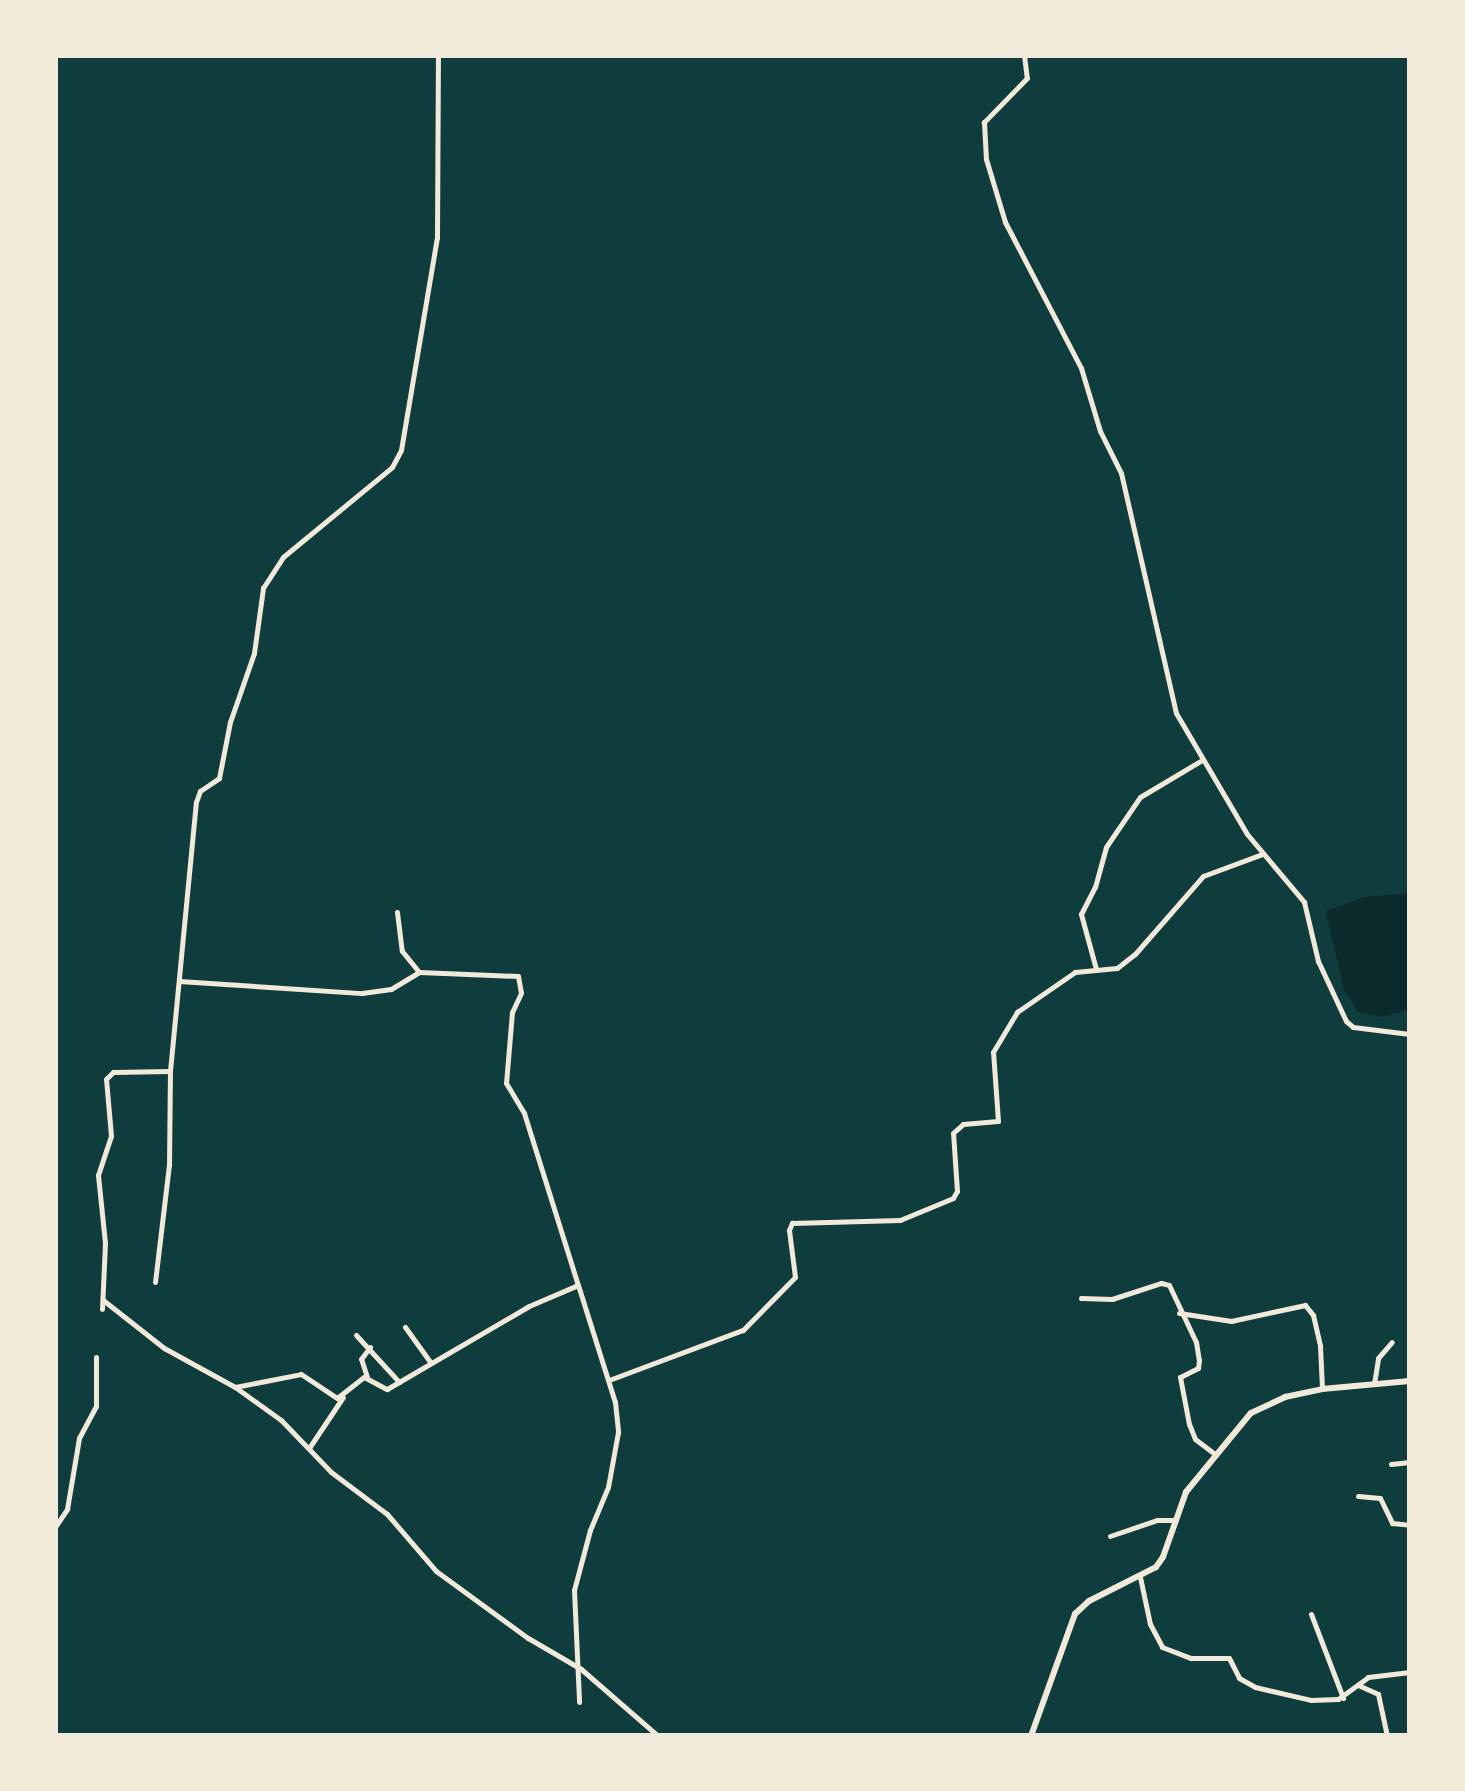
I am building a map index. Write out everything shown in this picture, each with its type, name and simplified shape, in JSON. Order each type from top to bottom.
[{"type":"street","points":[[154,1282],[170,1165],[170,1071],[198,796],[219,778],[230,722],[254,653],[262,588],[283,557],[392,467],[401,450],[437,238],[438,55]]},
{"type":"street","points":[[1024,55],[1027,78],[984,122],[986,159],[1006,222],[1081,368],[1100,431],[1121,473],[1174,706],[1202,760],[1262,854],[1308,909],[1318,962],[1346,1021],[1353,1027],[1410,1034]]},
{"type":"street","points":[[1096,970],[1082,914],[1095,887],[1106,847],[1140,798],[1202,760]]},
{"type":"street","points":[[608,1380],[744,1330],[795,1276],[789,1238],[792,1223],[900,1220],[952,1198],[958,1190],[953,1133],[963,1124],[994,1123],[999,1117],[992,1063],[1001,1032],[1017,1012],[1052,984],[1081,970],[1112,970],[1130,958],[1176,902],[1208,872],[1262,854]]},
{"type":"street","points":[[397,912],[402,951],[418,972]]},
{"type":"street","points":[[178,981],[362,993],[390,989],[418,972],[512,974],[521,980],[508,1038],[506,1083],[524,1113],[618,1418],[617,1450],[574,1590],[572,1613],[580,1670],[579,1702]]},
{"type":"street","points":[[102,1308],[104,1230],[98,1175],[111,1136],[107,1075],[170,1071]]},
{"type":"street","points":[[1081,1298],[1123,1297],[1165,1282],[1194,1338],[1199,1360],[1198,1368],[1180,1377],[1189,1424],[1195,1439],[1216,1456]]},
{"type":"street","points":[[370,1347],[361,1359],[367,1377],[384,1390],[529,1306],[580,1288]]},
{"type":"street","points":[[103,1300],[164,1348],[236,1387],[289,1427],[344,1482],[388,1514],[436,1570],[528,1638],[580,1670],[658,1736]]},
{"type":"street","points":[[1179,1313],[1231,1321],[1295,1306],[1309,1307],[1323,1362],[1322,1389]]},
{"type":"street","points":[[405,1327],[432,1363]]},
{"type":"street","points":[[356,1335],[399,1382]]},
{"type":"street","points":[[1374,1384],[1378,1358],[1392,1342]]},
{"type":"street","points":[[55,1527],[67,1509],[79,1438],[96,1406],[96,1357]]},
{"type":"street","points":[[236,1387],[301,1374],[314,1379],[337,1398],[344,1397]]},
{"type":"street","points":[[308,1448],[344,1397],[367,1377]]},
{"type":"street","points":[[1030,1736],[1076,1614],[1090,1601],[1140,1577],[1164,1558],[1186,1492],[1258,1408],[1322,1389],[1410,1380]]},
{"type":"street","points":[[1391,1464],[1410,1462]]},
{"type":"street","points":[[1358,1496],[1380,1498],[1392,1523],[1410,1525]]},
{"type":"street","points":[[1110,1536],[1156,1520],[1175,1520]]},
{"type":"street","points":[[1140,1577],[1153,1633],[1172,1654],[1206,1661],[1228,1658],[1238,1678],[1255,1687],[1311,1700],[1343,1698],[1371,1676],[1410,1672]]},
{"type":"street","points":[[1312,1614],[1343,1698]]},
{"type":"street","points":[[1358,1685],[1378,1694],[1387,1736]]},
{"type":"water","points":[[1410,893],[1410,1009],[1381,1017],[1358,1012],[1344,990],[1326,911],[1365,897]]}]
